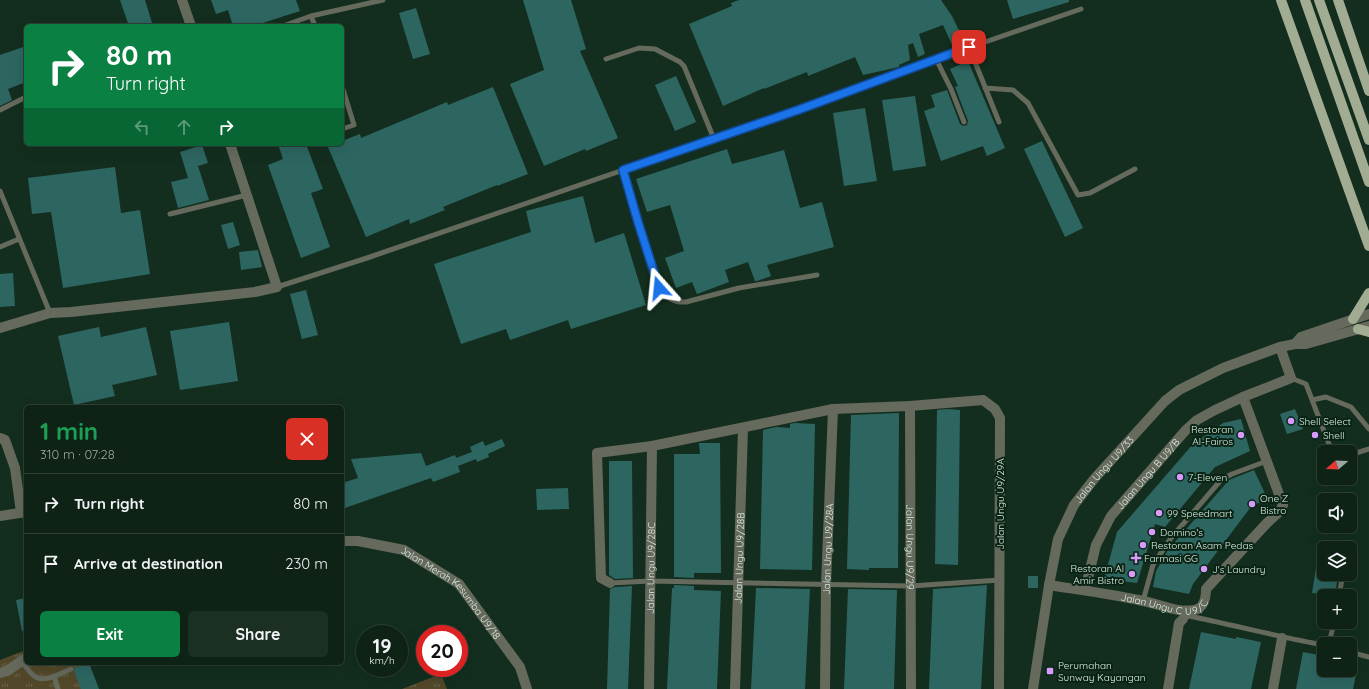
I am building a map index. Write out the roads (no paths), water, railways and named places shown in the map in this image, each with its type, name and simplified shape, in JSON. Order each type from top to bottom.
[{"type":"main road","points":[[1281,0],[1369,246]]},
{"type":"main road","points":[[1305,0],[1369,182]]},
{"type":"main road","points":[[1319,0],[1369,140]]},
{"type":"main road","points":[[1338,0],[1369,90]]},
{"type":"main road","points":[[1352,319],[1369,293]]},
{"type":"main road","points":[[1358,329],[1369,332]]},
{"type":"street","points":[[182,0],[190,24]]},
{"type":"street","points":[[0,328],[50,313],[255,292],[277,287],[231,146]]},
{"type":"street","name":"Jalan Ungu U9/33","points":[[1295,344],[1301,337],[1369,314]]},
{"type":"street","name":"Jalan Ungu U9/33","points":[[1033,689],[1049,585],[1058,539],[1074,505],[1094,478],[1165,401],[1179,390],[1210,375],[1280,348],[1295,344],[1306,344],[1369,326]]},
{"type":"street","points":[[1280,348],[1291,378]]},
{"type":"street","name":"Jalan Ungu B U9/B","points":[[1085,590],[1096,545],[1111,516],[1185,431],[1197,420],[1243,397],[1291,378]]},
{"type":"street","name":"Jalan Ungu C U9/C","points":[[1049,585],[1143,601],[1174,609],[1193,610],[1202,606],[1206,596],[1206,588],[1272,519],[1283,505],[1243,397]]},
{"type":"street","name":"Jalan Ungu U9/29A","points":[[910,406],[983,400],[995,409],[1000,418],[999,689]]},
{"type":"street","points":[[610,583],[601,578],[597,453],[652,446],[833,409],[910,406]]},
{"type":"street","name":"Jalan Ungu U9/29","points":[[910,406],[911,689]]},
{"type":"street","name":"Jalan Ungu U9/28A","points":[[825,689],[826,585],[833,409]]},
{"type":"street","name":"Jalan Ungu U9/28B","points":[[735,689],[743,428]]},
{"type":"street","points":[[0,438],[5,440],[15,468],[23,512],[0,516]]},
{"type":"street","name":"Jalan Ungu U9/28C","points":[[649,689],[652,446]]},
{"type":"street","name":"Jalan Merah Kesumba U9/18","points":[[344,541],[358,541],[404,550],[459,584],[520,667],[527,689]]},
{"type":"street","points":[[1168,689],[1179,623],[1183,619]]},
{"type":"street","points":[[1272,689],[1282,638]]},
{"type":"street","points":[[0,681],[4,672],[24,660]]},
{"type":"lane","points":[[289,24],[311,16],[383,0]]},
{"type":"lane","points":[[277,287],[798,110],[969,47],[1081,9]]},
{"type":"lane","points":[[311,16],[314,24]]},
{"type":"lane","points":[[969,47],[999,122]]},
{"type":"lane","points":[[606,59],[639,48],[655,49],[680,62],[684,66],[714,139]]},
{"type":"lane","points":[[936,59],[951,89],[964,122]]},
{"type":"lane","points":[[985,88],[1013,90],[1028,103],[1078,195],[1090,193],[1135,169]]},
{"type":"lane","points":[[344,92],[354,125],[344,128]]},
{"type":"lane","points":[[0,110],[24,98]]},
{"type":"lane","points":[[623,170],[659,288],[666,297],[680,302],[686,302],[739,288],[817,275]]},
{"type":"lane","points":[[0,191],[50,313]]},
{"type":"lane","points":[[170,214],[247,195]]},
{"type":"lane","points":[[0,247],[19,239]]},
{"type":"lane","points":[[1291,378],[1306,384],[1329,445]]},
{"type":"lane","points":[[1312,400],[1326,397],[1351,407],[1369,429]]},
{"type":"lane","points":[[1357,453],[1369,449]]},
{"type":"lane","points":[[1143,601],[1153,565],[1171,538],[1221,480],[1232,474],[1267,461]]},
{"type":"lane","points":[[610,583],[650,581],[911,586],[1000,580]]},
{"type":"lane","points":[[1183,619],[1188,616],[1230,624],[1282,638],[1317,644]]},
{"type":"lane","points":[[1357,654],[1369,658]]},
{"type":"lane","points":[[27,665],[32,674],[38,679],[43,680],[71,669]]},
{"type":"lane","points":[[54,676],[58,689]]},
{"type":"place","name":"Shell Select","points":[[1291,421]]},
{"type":"place","name":"Restoran Al-Fairos","points":[[1241,435]]},
{"type":"place","name":"Shell","points":[[1315,435]]},
{"type":"place","name":"7-Eleven","points":[[1180,477]]},
{"type":"place","name":"One Z Bistro","points":[[1252,504]]},
{"type":"place","name":"99 Speedmart","points":[[1159,513]]},
{"type":"place","name":"Domino's","points":[[1152,532]]},
{"type":"place","name":"Restoran Asam Pedas","points":[[1143,545]]},
{"type":"place","name":"Farmasi GG","points":[[1136,558]]},
{"type":"place","name":"J's Laundry","points":[[1204,569]]},
{"type":"place","name":"Restoran Al Amir Bistro","points":[[1132,574]]},
{"type":"place","name":"Perumahan Sunway Kayangan","points":[[1050,671]]}]
